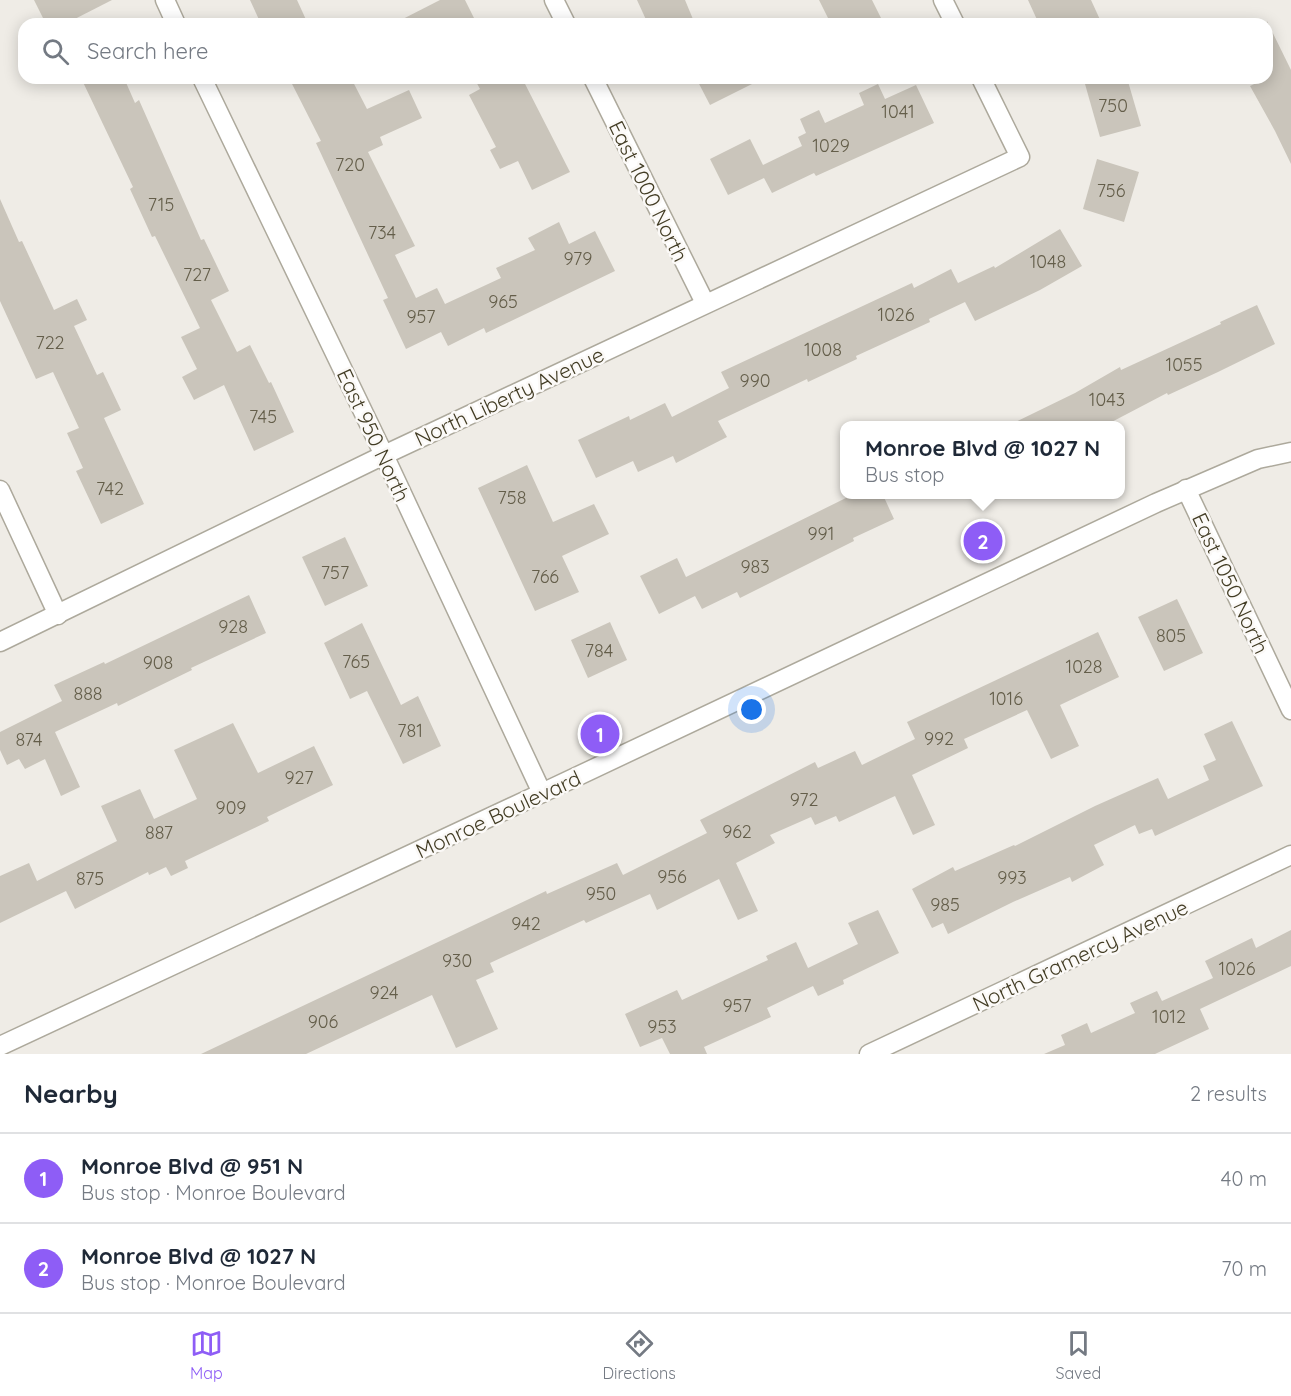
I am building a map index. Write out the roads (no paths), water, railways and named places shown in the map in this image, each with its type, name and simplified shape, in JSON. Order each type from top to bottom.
[{"type":"street","points":[[165,0],[173,18]]},
{"type":"street","points":[[554,0],[563,18]]},
{"type":"street","points":[[944,0],[952,18]]},
{"type":"street","name":"East 950 North","points":[[205,84],[384,455],[542,794]]},
{"type":"street","name":"East 1000 North","points":[[596,84],[705,303]]},
{"type":"street","name":"North Liberty Avenue","points":[[0,642],[384,455],[1020,157],[984,84]]},
{"type":"street","name":"Monroe Boulevard","points":[[0,1046],[542,794],[1186,489],[1258,459],[1291,452]]},
{"type":"street","name":"East 1050 North","points":[[1186,489],[1291,710]]},
{"type":"street","points":[[0,490],[58,615]]},
{"type":"street","name":"North Gramercy Avenue","points":[[869,1054],[1291,855]]},
{"type":"place","name":"Monroe Blvd @ 1027 N","points":[[983,541]]},
{"type":"place","name":"Monroe Blvd @ 951 N","points":[[600,734]]}]
